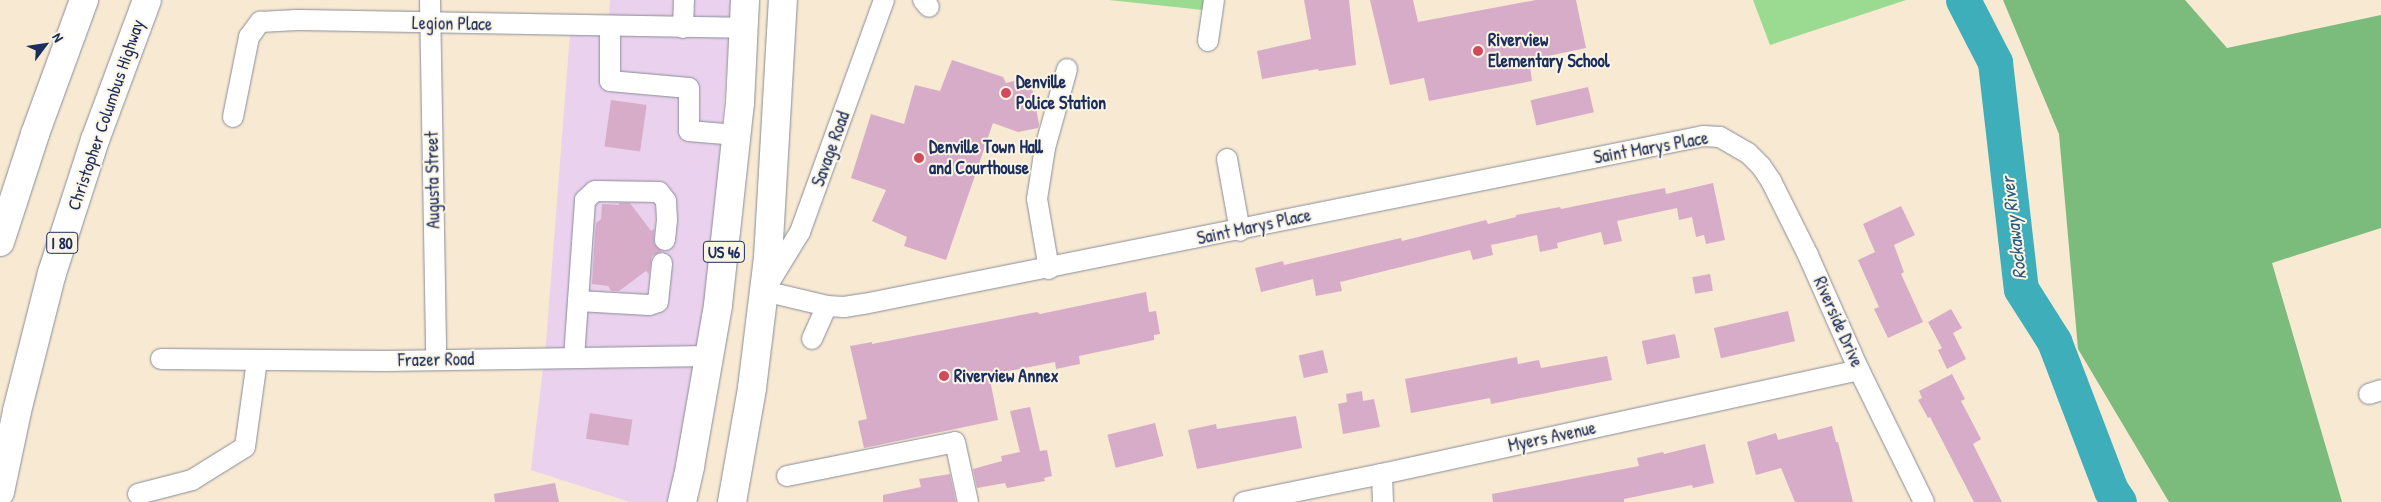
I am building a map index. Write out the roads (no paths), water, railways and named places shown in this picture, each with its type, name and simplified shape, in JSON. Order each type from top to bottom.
[{"type":"highway","points":[[0,242],[35,134],[84,0]]},
{"type":"highway","name":"Christopher Columbus Highway","points":[[0,492],[17,411],[52,273],[95,140],[147,0]]},
{"type":"highway","name":"US 46","points":[[682,502],[710,356],[732,195],[745,0]]},
{"type":"highway","name":"US 46","points":[[732,502],[752,388],[764,291],[778,122],[783,0]]},
{"type":"street","name":"Augusta Street","points":[[430,0],[436,360]]},
{"type":"street","points":[[683,28],[684,0]]},
{"type":"street","name":"Savage Road","points":[[764,291],[800,232],[884,0]]},
{"type":"street","points":[[1208,41],[1214,0]]},
{"type":"street","name":"Legion Place","points":[[233,117],[249,36],[260,22],[297,20],[430,24],[744,28]]},
{"type":"street","points":[[610,26],[610,81],[689,88],[689,131],[737,135]]},
{"type":"street","points":[[1049,269],[1037,199],[1045,148],[1067,69]]},
{"type":"street","name":"Saint Marys Place","points":[[764,291],[827,306],[844,307],[1049,269],[1320,212],[1703,136],[1720,137],[1742,148]]},
{"type":"street","name":"Riverside Drive","points":[[1742,148],[1761,166],[1770,181],[1808,255],[1859,370],[1924,502]]},
{"type":"street","points":[[1228,159],[1240,230]]},
{"type":"street","points":[[574,358],[585,200],[595,191],[659,192],[666,201],[665,240]]},
{"type":"street","points":[[578,301],[649,305],[658,302],[662,263]]},
{"type":"street","points":[[812,339],[827,306]]},
{"type":"street","name":"Frazer Road","points":[[161,358],[257,361],[710,356]]},
{"type":"street","points":[[138,494],[192,480],[245,447],[257,361]]},
{"type":"street","name":"Myers Avenue","points":[[1244,502],[1382,474],[1859,370]]},
{"type":"street","points":[[787,476],[955,442],[968,502]]},
{"type":"street","points":[[1382,474],[1383,502]]},
{"type":"waterway","name":"Rockaway River","points":[[1963,0],[1995,62],[2021,289],[2054,341],[2111,490],[2119,502]]},
{"type":"place","name":"Riverview Elementary School","points":[[1478,51]]},
{"type":"place","name":"Denville Police Station","points":[[1006,93]]},
{"type":"place","name":"Denville Town Hall and Courthouse","points":[[919,158]]},
{"type":"place","name":"Riverview Annex","points":[[944,376]]}]
